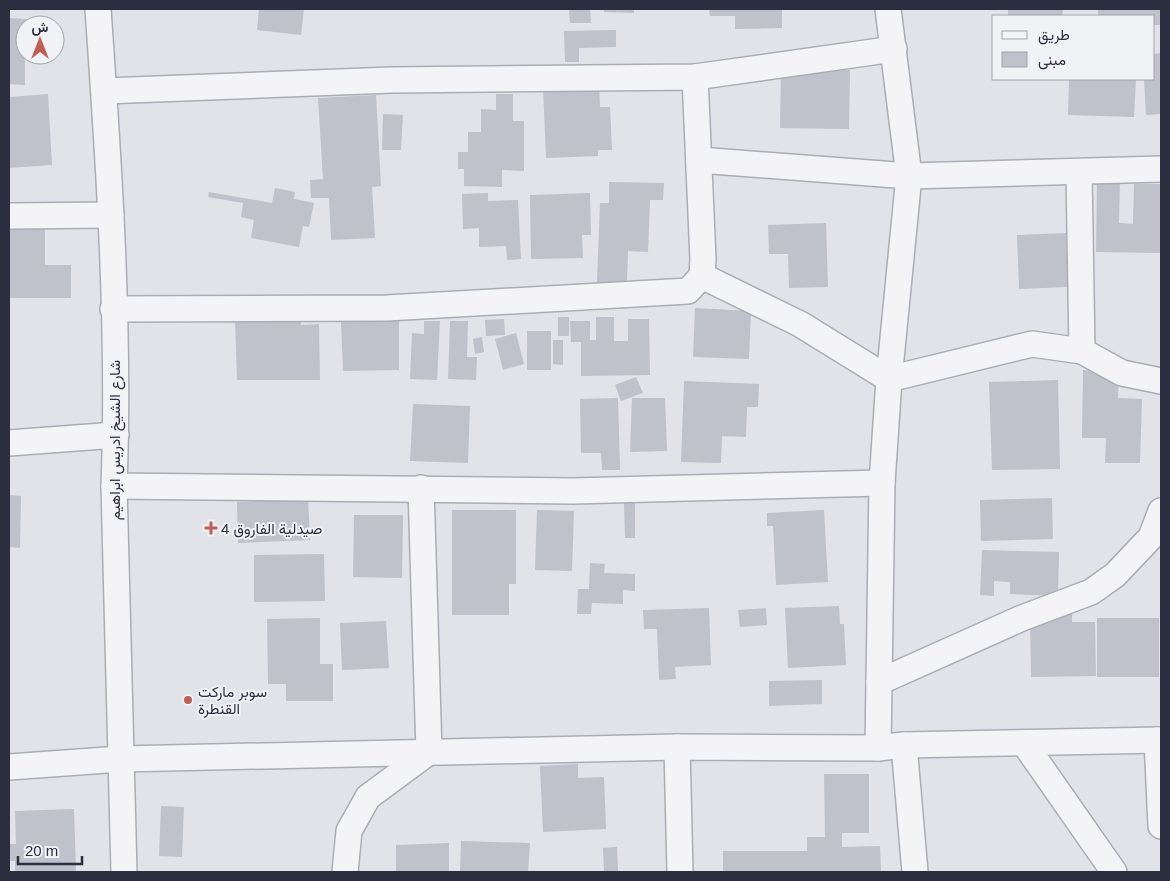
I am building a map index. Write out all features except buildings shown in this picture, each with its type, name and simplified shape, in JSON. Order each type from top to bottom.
[{"type":"street","name":"شارع الشيخ ادريس ابراهيم","points":[[98,9],[111,215],[116,435],[114,486],[124,872]]},
{"type":"street","points":[[878,748],[882,483],[889,379],[909,176],[888,9]]},
{"type":"street","points":[[104,91],[392,80],[695,77],[894,49]]},
{"type":"street","points":[[112,309],[426,306],[688,291],[702,276],[695,77]]},
{"type":"street","points":[[699,160],[909,176],[1161,169]]},
{"type":"street","points":[[1079,172],[1082,351]]},
{"type":"street","points":[[9,216],[111,215]]},
{"type":"street","points":[[702,276],[800,324],[889,379],[1032,344],[1082,351],[1122,373],[1161,381]]},
{"type":"street","points":[[9,443],[116,435]]},
{"type":"street","points":[[114,486],[573,491],[882,483]]},
{"type":"street","points":[[421,488],[429,752]]},
{"type":"street","points":[[879,682],[1022,618],[1091,592],[1115,575],[1150,537],[1161,511]]},
{"type":"street","points":[[9,767],[121,758],[677,747],[878,748],[904,745],[1159,740],[1161,826]]},
{"type":"street","points":[[1024,743],[1114,872]]},
{"type":"street","points":[[904,745],[915,872]]},
{"type":"street","points":[[677,747],[680,872]]},
{"type":"street","points":[[345,872],[349,831],[368,798],[429,752]]},
{"type":"place","name":"صيدلية الفاروق 4","points":[[211,528]]},
{"type":"place","name":"سوبر ماركت القنطرة","points":[[188,700]]}]
